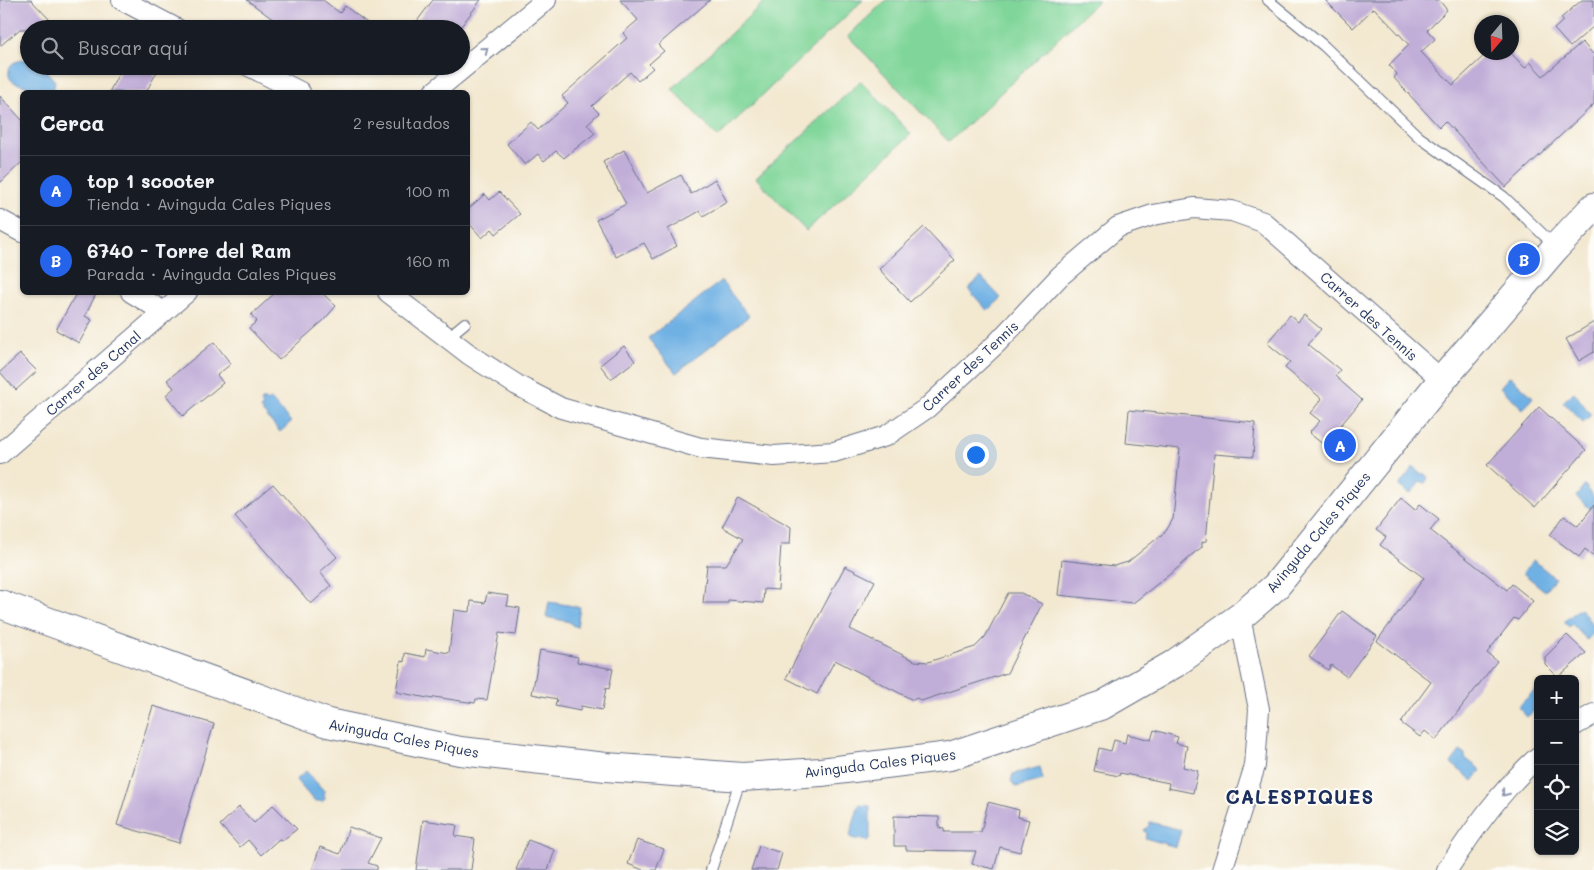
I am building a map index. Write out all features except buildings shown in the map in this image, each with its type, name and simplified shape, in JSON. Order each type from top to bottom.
[{"type":"street","points":[[122,0],[160,20]]},
{"type":"street","points":[[470,62],[546,0]]},
{"type":"street","points":[[267,75],[296,90]]},
{"type":"street","points":[[436,90],[455,75]]},
{"type":"street","name":"Avinguda Cales Piques","points":[[0,604],[328,724],[460,752],[606,767],[742,777],[821,772],[950,756],[1103,704],[1174,664],[1240,617],[1276,586],[1442,380],[1556,247],[1594,207]]},
{"type":"street","name":"Carrer des Tennis","points":[[392,295],[470,355],[517,385],[561,408],[700,448],[774,456],[834,452],[886,436],[927,408],[997,343],[1060,276],[1118,227],[1153,215],[1194,208],[1232,211],[1263,222],[1442,380]]},
{"type":"street","points":[[0,220],[20,231]]},
{"type":"street","points":[[136,295],[164,312]]},
{"type":"street","name":"Carrer des Canal","points":[[0,454],[184,295]]},
{"type":"street","points":[[1222,870],[1255,766],[1259,709],[1240,617]]},
{"type":"street","points":[[1579,723],[1594,714]]},
{"type":"street","points":[[1447,870],[1467,839],[1521,772],[1534,761]]},
{"type":"lane","points":[[1268,0],[1324,46],[1419,137],[1504,197],[1556,247]]},
{"type":"lane","points":[[448,337],[465,323]]},
{"type":"lane","points":[[711,870],[742,777]]},
{"type":"green space","points":[[766,0],[863,0],[718,137],[672,89]]},
{"type":"green space","points":[[886,0],[1099,0],[949,142],[848,36]]},
{"type":"green space","points":[[861,81],[911,134],[806,231],[756,178]]},
{"type":"water","points":[[20,61],[20,75],[50,75],[55,81],[53,90],[28,90],[26,86],[11,80],[9,68],[15,62]]},
{"type":"water","points":[[981,277],[1001,298],[988,311],[968,289]]},
{"type":"water","points":[[721,281],[749,316],[676,373],[648,338]]},
{"type":"water","points":[[1510,376],[1533,397],[1523,409],[1500,387]]},
{"type":"water","points":[[1574,392],[1591,415],[1583,422],[1563,402]]},
{"type":"water","points":[[271,399],[291,422],[280,432],[260,409],[263,406],[262,400],[267,402]]},
{"type":"water","points":[[1413,467],[1428,478],[1425,483],[1420,482],[1410,494],[1399,486]]},
{"type":"water","points":[[1585,485],[1594,497],[1594,512],[1576,497]]},
{"type":"water","points":[[1533,560],[1555,578],[1545,591],[1523,573]]},
{"type":"water","points":[[549,602],[580,607],[577,627],[570,622],[546,617]]},
{"type":"water","points":[[1580,608],[1594,627],[1594,632],[1587,640],[1572,624],[1569,627],[1564,622]]},
{"type":"water","points":[[1534,691],[1534,711],[1527,717],[1518,707]]},
{"type":"water","points":[[1460,751],[1465,754],[1465,758],[1481,770],[1473,781],[1451,763]]},
{"type":"water","points":[[1040,767],[1043,780],[1016,787],[1011,781],[1013,774]]},
{"type":"water","points":[[306,771],[325,792],[325,799],[323,801],[314,801],[296,780]]},
{"type":"water","points":[[859,805],[870,806],[870,838],[867,841],[851,838],[850,835]]},
{"type":"water","points":[[1150,822],[1181,830],[1176,847],[1145,838],[1147,834],[1144,830],[1149,826]]},
{"type":"place","name":"6740 - Torre del Ram","points":[[1524,259]]},
{"type":"place","name":"top 1 scooter","points":[[1340,445]]},
{"type":"district","name":"CALESPIQUES","points":[[1300,796]]}]
